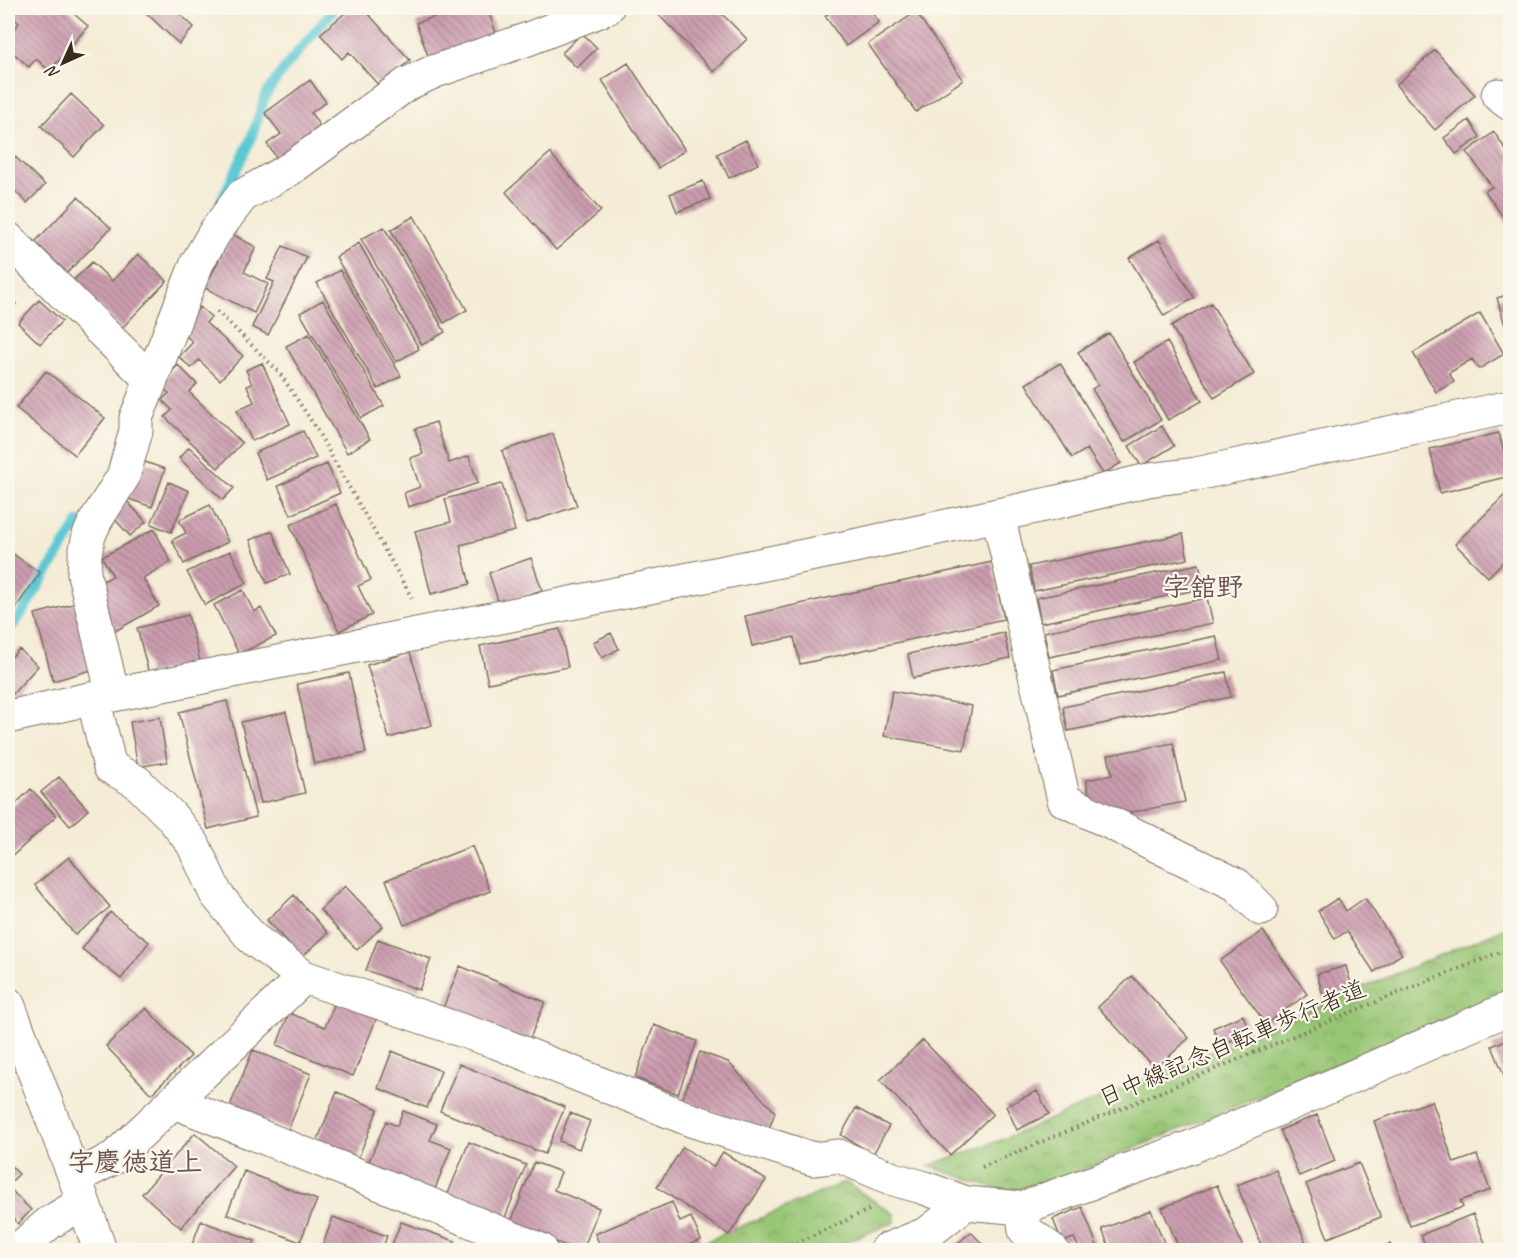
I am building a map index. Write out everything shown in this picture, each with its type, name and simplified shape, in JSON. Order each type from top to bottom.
[{"type":"street","points":[[607,8],[528,39],[433,72],[407,84],[290,169],[242,196],[214,232],[197,263],[136,418],[136,431],[123,477],[89,535],[84,574],[103,696],[110,767],[137,782],[171,816],[193,844],[216,894],[252,938],[304,977],[496,1042],[691,1120],[813,1159],[839,1156],[893,1179],[966,1203],[1022,1208],[1191,1147],[1510,1008]]},
{"type":"street","points":[[8,239],[151,380]]},
{"type":"street","points":[[8,717],[103,696],[432,633],[998,515],[1149,480],[1207,471],[1510,407]]},
{"type":"street","points":[[998,515],[1064,800],[1237,885],[1261,909]]},
{"type":"street","points":[[8,1241],[17,1251],[49,1223],[79,1191],[304,977]]},
{"type":"street","points":[[8,1004],[100,1251]]},
{"type":"street","points":[[174,1102],[541,1251]]},
{"type":"street","points":[[886,1251],[928,1233],[966,1203]]},
{"type":"street","points":[[1022,1208],[1024,1230],[1052,1251]]},
{"type":"path","points":[[186,291],[216,310],[279,372],[314,425],[432,633]]},
{"type":"path","name":"日中線記念自転車歩行者道","points":[[979,1168],[1510,948]]},
{"type":"path","points":[[780,1251],[874,1208]]},
{"type":"green space","points":[[1510,926],[1510,992],[1020,1196],[928,1166],[1001,1140]]},
{"type":"green space","points":[[845,1182],[894,1214],[895,1222],[827,1250],[686,1250]]},
{"type":"building","points":[[8,8],[67,8],[88,26],[50,71],[36,59],[29,67],[8,48],[8,36],[19,23],[8,13]]},
{"type":"building","points":[[141,8],[173,8],[194,27],[179,44]]},
{"type":"building","points":[[351,8],[363,8],[410,60],[380,87],[349,52],[342,59],[320,34]]},
{"type":"building","points":[[437,8],[487,8],[497,35],[430,61],[416,23],[440,15]]},
{"type":"building","points":[[654,8],[716,8],[747,39],[714,72]]},
{"type":"building","points":[[836,8],[869,8],[879,22],[846,46],[825,16]]},
{"type":"building","points":[[916,12],[963,80],[916,112],[868,44]]},
{"type":"building","points":[[582,33],[597,48],[577,68],[562,53]]},
{"type":"building","points":[[1435,50],[1475,95],[1435,130],[1396,85]]},
{"type":"building","points":[[628,63],[685,150],[658,168],[602,80]]},
{"type":"building","points":[[310,80],[326,102],[311,113],[324,132],[281,164],[267,144],[281,134],[265,113]]},
{"type":"building","points":[[71,94],[104,125],[74,157],[41,126]]},
{"type":"building","points":[[1469,120],[1480,137],[1456,154],[1444,138]]},
{"type":"building","points":[[1494,132],[1510,156],[1510,227],[1485,191],[1492,187],[1467,152]]},
{"type":"building","points":[[746,140],[758,164],[729,178],[717,154]]},
{"type":"building","points":[[8,150],[45,185],[27,203],[8,184]]},
{"type":"building","points":[[550,153],[601,211],[556,250],[506,192]]},
{"type":"building","points":[[703,181],[710,199],[677,212],[670,194]]},
{"type":"building","points":[[78,197],[111,228],[67,273],[35,242]]},
{"type":"building","points":[[414,216],[467,310],[444,323],[391,230]]},
{"type":"building","points":[[384,227],[445,332],[422,345],[361,239]]},
{"type":"building","points":[[232,234],[256,247],[244,272],[268,284],[254,313],[205,288]]},
{"type":"building","points":[[1159,240],[1194,298],[1164,316],[1129,258]]},
{"type":"building","points":[[359,243],[419,349],[396,362],[336,257]]},
{"type":"building","points":[[283,246],[307,257],[268,335],[252,327],[274,282],[267,279]]},
{"type":"building","points":[[138,254],[167,281],[122,328],[73,281],[92,262],[112,281]]},
{"type":"building","points":[[340,270],[401,376],[378,389],[317,283]]},
{"type":"building","points":[[1510,294],[1510,343],[1497,298]]},
{"type":"building","points":[[8,295],[16,304],[8,312]]},
{"type":"building","points":[[39,300],[62,321],[40,344],[18,323]]},
{"type":"building","points":[[323,300],[384,406],[361,418],[300,313]]},
{"type":"building","points":[[1211,303],[1254,374],[1214,398],[1171,326]]},
{"type":"building","points":[[200,307],[211,317],[206,323],[243,356],[220,380],[199,360],[191,368],[179,357],[193,342],[179,330]]},
{"type":"building","points":[[1480,313],[1504,354],[1479,369],[1472,359],[1449,373],[1454,382],[1436,392],[1413,353]]},
{"type":"building","points":[[1109,333],[1161,420],[1124,442],[1092,389],[1098,385],[1078,352]]},
{"type":"building","points":[[309,334],[370,439],[347,453],[286,346]]},
{"type":"building","points":[[1167,342],[1202,401],[1168,420],[1134,362]]},
{"type":"building","points":[[262,363],[290,424],[252,441],[237,410],[254,402],[247,386],[252,384],[246,370]]},
{"type":"building","points":[[1060,363],[1121,463],[1103,474],[1087,449],[1072,458],[1026,384]]},
{"type":"building","points":[[178,365],[197,384],[189,392],[242,443],[218,468],[165,417],[172,410],[162,400],[169,393],[159,385]]},
{"type":"building","points":[[46,371],[105,418],[75,455],[16,408]]},
{"type":"building","points":[[436,422],[449,463],[469,456],[478,483],[408,507],[404,493],[420,487],[410,458],[423,454],[415,429]]},
{"type":"building","points":[[1162,426],[1174,446],[1141,466],[1129,446]]},
{"type":"building","points":[[303,431],[316,458],[267,480],[255,453]]},
{"type":"building","points":[[1499,433],[1510,476],[1440,493],[1430,449]]},
{"type":"building","points":[[553,434],[577,506],[527,523],[502,451]]},
{"type":"building","points":[[189,447],[234,488],[223,500],[179,458]]},
{"type":"building","points":[[142,461],[165,469],[152,507],[129,499]]},
{"type":"building","points":[[327,464],[340,493],[291,515],[278,486]]},
{"type":"building","points":[[169,482],[189,491],[171,532],[151,524]]},
{"type":"building","points":[[502,484],[515,531],[460,545],[470,584],[431,594],[415,531],[451,522],[445,499]]},
{"type":"building","points":[[1510,490],[1510,555],[1488,577],[1455,544]]},
{"type":"building","points":[[127,501],[146,522],[130,536],[111,515]]},
{"type":"building","points":[[336,504],[371,580],[358,586],[372,615],[339,631],[290,525]]},
{"type":"building","points":[[210,505],[228,542],[184,564],[172,540],[186,533],[179,520]]},
{"type":"building","points":[[154,529],[171,562],[143,578],[159,606],[110,634],[99,583],[113,576],[102,557]]},
{"type":"building","points":[[272,531],[290,574],[267,583],[250,540]]},
{"type":"building","points":[[1183,534],[1188,559],[1034,591],[1029,566]]},
{"type":"building","points":[[9,551],[40,573],[8,619],[8,554]]},
{"type":"building","points":[[230,551],[247,583],[205,605],[187,572]]},
{"type":"building","points":[[531,558],[542,590],[499,604],[489,573]]},
{"type":"building","points":[[992,562],[1004,619],[800,664],[794,637],[752,646],[745,616]]},
{"type":"building","points":[[1199,564],[1205,588],[1041,623],[1036,598]]},
{"type":"building","points":[[243,590],[254,612],[261,608],[276,636],[239,654],[214,605]]},
{"type":"building","points":[[1207,598],[1213,623],[1049,657],[1044,632]]},
{"type":"building","points":[[77,603],[95,669],[53,681],[35,614]]},
{"type":"building","points":[[188,615],[200,661],[149,674],[137,628]]},
{"type":"building","points":[[560,629],[568,667],[488,683],[480,646]]},
{"type":"building","points":[[611,633],[619,649],[602,658],[593,642]]},
{"type":"building","points":[[1004,633],[1010,658],[913,678],[908,654]]},
{"type":"building","points":[[1216,636],[1222,660],[1058,695],[1053,670]]},
{"type":"building","points":[[19,649],[38,666],[8,699],[8,661]]},
{"type":"building","points":[[410,652],[432,725],[389,738],[367,665]]},
{"type":"building","points":[[1226,672],[1231,697],[1068,731],[1063,707]]},
{"type":"building","points":[[349,673],[366,753],[314,764],[297,684]]},
{"type":"building","points":[[892,691],[972,706],[964,750],[884,736]]},
{"type":"building","points":[[227,701],[256,817],[208,829],[179,712]]},
{"type":"building","points":[[286,712],[305,793],[261,803],[241,722]]},
{"type":"building","points":[[160,717],[167,762],[138,767],[130,722]]},
{"type":"building","points":[[1173,743],[1185,802],[1127,813],[1090,799],[1086,780],[1112,775],[1108,755]]},
{"type":"building","points":[[59,777],[88,810],[70,826],[41,792]]},
{"type":"building","points":[[31,789],[56,816],[8,860],[8,811]]},
{"type":"building","points":[[472,846],[490,891],[404,925],[386,880]]},
{"type":"building","points":[[69,857],[110,907],[75,935],[35,885]]},
{"type":"building","points":[[345,886],[383,926],[357,950],[320,910]]},
{"type":"building","points":[[294,895],[328,933],[301,958],[267,920]]},
{"type":"building","points":[[1338,898],[1346,911],[1365,898],[1402,954],[1374,972],[1347,931],[1335,939],[1318,911]]},
{"type":"building","points":[[110,912],[149,942],[121,979],[82,949]]},
{"type":"building","points":[[1263,931],[1307,994],[1266,1024],[1220,961]]},
{"type":"building","points":[[378,939],[431,959],[419,990],[366,970]]},
{"type":"building","points":[[460,966],[545,1002],[528,1043],[443,1008]]},
{"type":"building","points":[[1346,966],[1353,991],[1324,999],[1317,974]]},
{"type":"building","points":[[1132,976],[1189,1038],[1155,1069],[1098,1007]]},
{"type":"building","points":[[337,998],[378,1015],[353,1076],[277,1045],[289,1013],[325,1027]]},
{"type":"building","points":[[146,1008],[191,1056],[151,1094],[106,1046]]},
{"type":"building","points":[[1243,1015],[1250,1033],[1220,1045],[1213,1028]]},
{"type":"building","points":[[654,1025],[697,1041],[678,1094],[635,1078]]},
{"type":"building","points":[[1510,1038],[1510,1090],[1492,1046]]},
{"type":"building","points":[[923,1040],[993,1114],[950,1155],[880,1080]]},
{"type":"building","points":[[253,1050],[311,1074],[288,1130],[230,1106]]},
{"type":"building","points":[[392,1051],[441,1071],[427,1108],[378,1088]]},
{"type":"building","points":[[700,1052],[728,1062],[775,1112],[768,1132],[682,1100]]},
{"type":"building","points":[[459,1064],[565,1107],[545,1154],[440,1111]]},
{"type":"building","points":[[1037,1091],[1049,1114],[1017,1130],[1006,1106]]},
{"type":"building","points":[[337,1092],[378,1109],[357,1161],[316,1144]]},
{"type":"building","points":[[1432,1101],[1454,1163],[1477,1155],[1490,1190],[1460,1201],[1463,1207],[1410,1226],[1374,1121]]},
{"type":"building","points":[[856,1108],[889,1126],[873,1154],[841,1135]]},
{"type":"building","points":[[403,1111],[437,1124],[430,1140],[451,1148],[433,1194],[366,1168],[386,1121],[397,1126]]},
{"type":"building","points":[[570,1113],[590,1121],[579,1149],[559,1141]]},
{"type":"building","points":[[1317,1115],[1335,1161],[1299,1176],[1280,1130]]},
{"type":"building","points":[[195,1133],[234,1166],[181,1228],[142,1194]]},
{"type":"building","points":[[469,1142],[526,1165],[504,1220],[447,1196]]},
{"type":"building","points":[[683,1147],[713,1167],[723,1152],[766,1180],[729,1235],[657,1187]]},
{"type":"building","points":[[534,1162],[561,1172],[554,1190],[599,1208],[583,1250],[577,1250],[510,1225]]},
{"type":"building","points":[[8,1163],[19,1174],[8,1185]]},
{"type":"building","points":[[1359,1163],[1381,1217],[1328,1238],[1306,1184]]},
{"type":"building","points":[[1276,1170],[1309,1250],[1263,1250],[1237,1185]]},
{"type":"building","points":[[244,1171],[317,1200],[300,1242],[227,1214]]},
{"type":"building","points":[[1217,1185],[1244,1250],[1180,1250],[1162,1208]]},
{"type":"building","points":[[8,1187],[31,1210],[18,1224],[8,1213]]},
{"type":"building","points":[[672,1202],[680,1222],[691,1217],[701,1240],[676,1250],[602,1250],[595,1234]]},
{"type":"building","points":[[1510,1203],[1510,1217],[1505,1205]]},
{"type":"building","points":[[1082,1207],[1098,1248],[1080,1250],[1074,1238],[1062,1242],[1053,1219]]},
{"type":"building","points":[[1151,1210],[1167,1250],[1110,1250],[1102,1229]]},
{"type":"building","points":[[1473,1214],[1488,1250],[1427,1250],[1421,1235]]},
{"type":"building","points":[[333,1217],[387,1236],[382,1250],[321,1250]]},
{"type":"building","points":[[201,1221],[255,1241],[251,1250],[190,1250]]},
{"type":"building","points":[[401,1222],[455,1241],[452,1250],[390,1250]]},
{"type":"building","points":[[971,1232],[988,1250],[950,1250]]},
{"type":"building","points":[[1390,1244],[1393,1250],[1374,1250]]},
{"type":"waterway","points":[[222,199],[251,139],[266,94],[335,8]]},
{"type":"waterway","points":[[8,632],[79,522]]},
{"type":"district","name":"字舘野","points":[[1203,587]]},
{"type":"district","name":"字慶徳道上","points":[[135,1162]]}]
